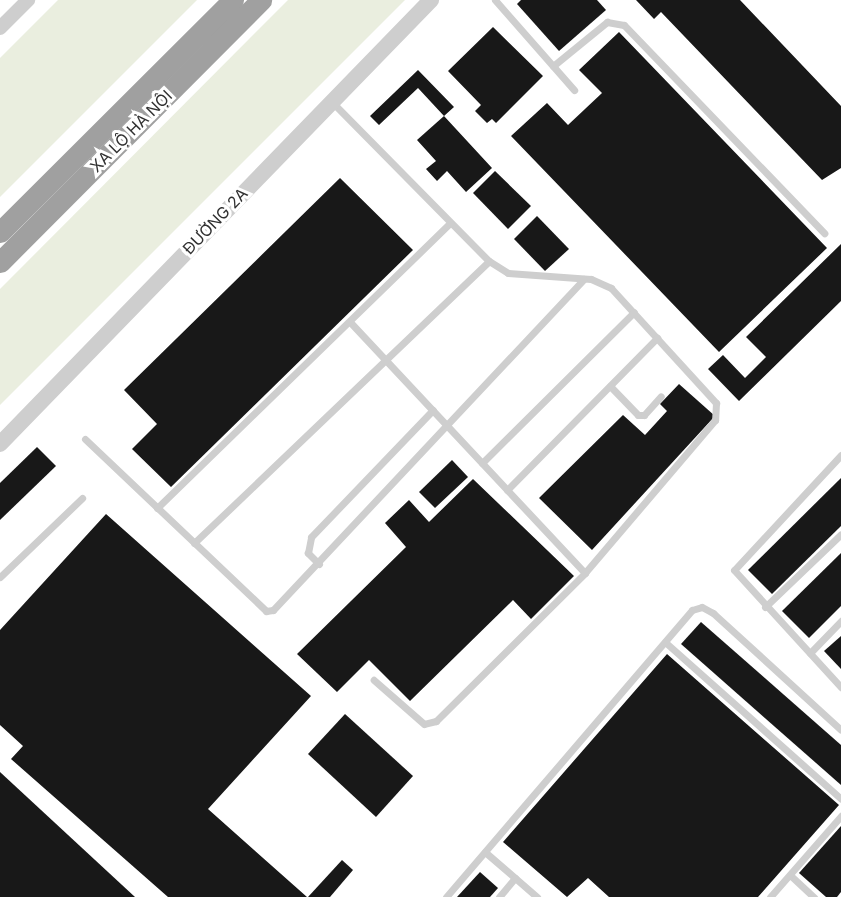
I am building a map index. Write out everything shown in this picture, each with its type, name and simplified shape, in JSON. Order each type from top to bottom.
[{"type":"highway","name":"XA LỘ HÀ NỘI","points":[[0,232],[233,0]]},
{"type":"highway","name":"XA LỘ HÀ NỘI","points":[[0,262],[261,0]]},
{"type":"street","points":[[0,28],[27,0]]},
{"type":"street","name":"ĐƯỜNG 2A","points":[[0,444],[431,0]]},
{"type":"lane","points":[[495,0],[574,90]]},
{"type":"lane","points":[[553,66],[607,22],[624,26],[824,233]]},
{"type":"lane","points":[[331,101],[489,261],[508,273],[584,279],[611,288],[716,403],[715,420],[585,573],[436,721],[424,724],[374,680]]},
{"type":"lane","points":[[158,508],[450,223]]},
{"type":"lane","points":[[195,543],[489,261]]},
{"type":"lane","points":[[85,439],[266,611],[279,607],[584,279]]},
{"type":"lane","points":[[482,463],[634,312]]},
{"type":"lane","points":[[350,322],[585,573]]},
{"type":"lane","points":[[507,490],[657,338]]},
{"type":"lane","points":[[610,386],[638,416],[644,416],[661,396]]},
{"type":"lane","points":[[319,564],[308,553],[310,537],[433,410]]},
{"type":"lane","points":[[841,455],[735,566],[734,574],[841,687]]},
{"type":"lane","points":[[0,577],[82,498]]},
{"type":"lane","points":[[765,607],[841,534]]},
{"type":"lane","points":[[446,897],[692,610],[702,607],[841,730]]},
{"type":"lane","points":[[810,653],[841,621]]},
{"type":"lane","points":[[665,642],[841,800]]},
{"type":"lane","points":[[770,897],[841,816]]},
{"type":"lane","points":[[485,852],[537,897]]},
{"type":"lane","points":[[790,874],[814,897]]},
{"type":"lane","points":[[499,897],[515,878]]},
{"type":"shaded area","points":[[58,0],[197,0],[0,197],[0,58]]},
{"type":"shaded area","points":[[288,0],[405,0],[0,405],[0,289]]},
{"type":"building","points":[[521,0],[597,0],[606,10],[559,51],[517,4]]},
{"type":"building","points":[[636,0],[740,0],[841,106],[841,168],[822,180],[661,12],[654,19]]},
{"type":"building","points":[[493,27],[543,76],[496,123],[492,119],[487,123],[475,111],[481,105],[448,71]]},
{"type":"building","points":[[619,32],[827,248],[719,352],[511,136],[547,103],[568,125],[602,93],[579,70]]},
{"type":"building","points":[[418,70],[454,107],[444,116],[418,88],[379,125],[370,116]]},
{"type":"building","points":[[444,116],[492,168],[466,192],[447,171],[437,181],[426,169],[436,161],[417,140]]},
{"type":"building","points":[[495,171],[531,206],[508,229],[473,193]]},
{"type":"building","points":[[340,178],[413,250],[171,487],[132,449],[157,424],[124,390]]},
{"type":"building","points":[[537,216],[569,249],[545,271],[514,239]]},
{"type":"building","points":[[841,244],[841,301],[739,401],[708,369],[723,355],[745,378],[766,357],[746,337]]},
{"type":"building","points":[[679,384],[715,416],[592,550],[539,498],[623,415],[645,435],[667,411],[660,404]]},
{"type":"building","points":[[37,447],[56,466],[0,520],[0,483]]},
{"type":"building","points":[[452,460],[468,477],[435,508],[419,492]]},
{"type":"building","points":[[841,478],[841,526],[772,594],[748,570]]},
{"type":"building","points":[[473,479],[574,576],[531,619],[513,600],[410,701],[369,660],[337,692],[297,654],[406,547],[385,523],[409,500],[429,522]]},
{"type":"building","points":[[106,514],[311,696],[208,809],[307,897],[168,897],[11,759],[23,746],[0,725],[0,630]]},
{"type":"building","points":[[841,553],[841,606],[809,638],[782,611]]},
{"type":"building","points":[[701,622],[841,745],[841,785],[681,644]]},
{"type":"building","points":[[841,636],[841,669],[824,651]]},
{"type":"building","points":[[667,654],[839,805],[758,897],[609,897],[588,878],[567,897],[503,842]]},
{"type":"building","points":[[345,714],[413,776],[376,817],[308,754]]},
{"type":"building","points":[[0,772],[135,897],[0,897]]},
{"type":"building","points":[[841,826],[841,892],[837,897],[826,897],[799,873]]},
{"type":"building","points":[[342,860],[353,870],[330,897],[308,897]]},
{"type":"building","points":[[480,872],[498,888],[490,897],[457,897]]}]
